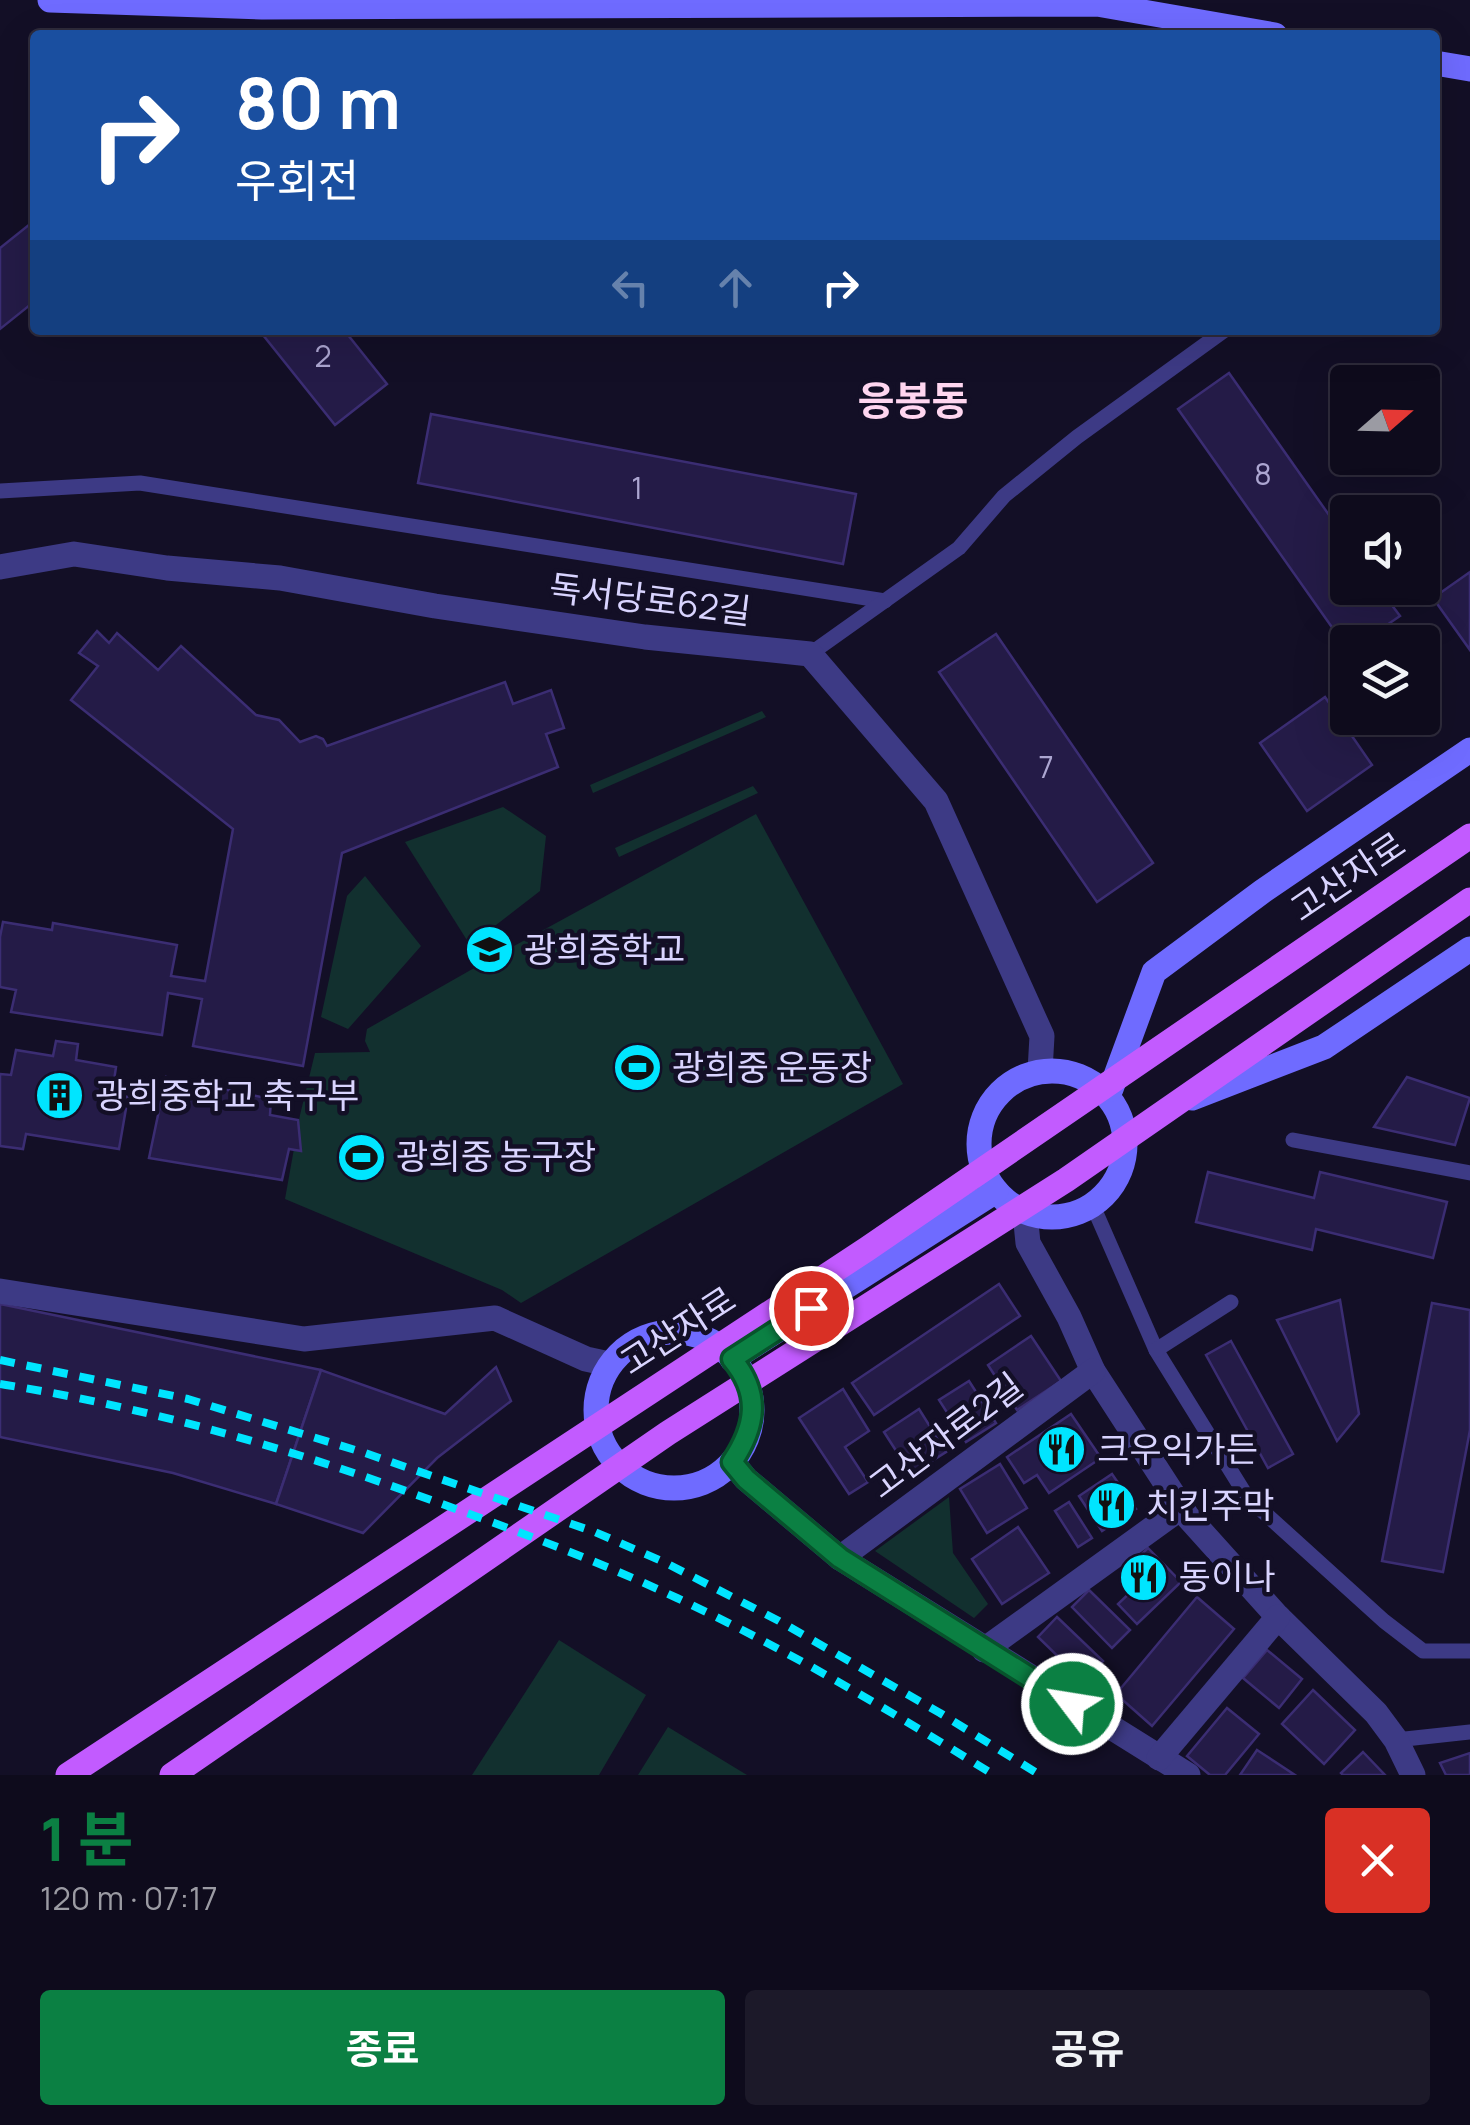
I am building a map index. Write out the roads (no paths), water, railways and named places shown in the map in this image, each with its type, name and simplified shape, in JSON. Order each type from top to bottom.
[{"type":"main road","points":[[50,0],[262,7],[1097,4],[1247,30]]},
{"type":"main road","points":[[1440,64],[1470,69]]},
{"type":"main road","points":[[1108,1096],[1154,972],[1470,750]]},
{"type":"main road","name":"고산자로","points":[[68,1775],[867,1249],[1470,836]]},
{"type":"main road","points":[[172,1775],[668,1433],[1066,1180],[1470,900]]},
{"type":"main road","points":[[1122,1125],[1324,1046],[1470,949]]},
{"type":"main road","points":[[1040,1071],[1065,1071],[1089,1080],[1108,1096],[1121,1118],[1126,1143],[1122,1168],[1110,1190],[1093,1206],[1071,1216],[1048,1218],[1025,1213],[1004,1201],[980,1162],[978,1138],[996,1095],[1016,1079],[1040,1071]]},
{"type":"main road","points":[[732,1359],[996,1191]]},
{"type":"main road","points":[[680,1331],[704,1338],[732,1359],[750,1392],[752,1418],[746,1441],[732,1462],[713,1478],[690,1486],[665,1488],[640,1480],[618,1464],[602,1442],[595,1416],[598,1389],[610,1364],[629,1345],[653,1334],[680,1331]]},
{"type":"street","name":"독서당로62길","points":[[0,567],[74,554],[166,568],[280,578],[645,637],[810,654]]},
{"type":"street","points":[[810,654],[936,801],[1042,1036],[1040,1071]]},
{"type":"street","points":[[1025,1213],[1028,1243],[1093,1370],[1187,1516],[1278,1617],[1376,1713],[1396,1740],[1413,1775]]},
{"type":"street","name":"고산자로","points":[[0,1291],[304,1338],[495,1318],[586,1359],[610,1364]]},
{"type":"street","name":"고산자로2길","points":[[840,1558],[1093,1370]]},
{"type":"street","points":[[732,1462],[746,1479],[840,1558],[1188,1775]]},
{"type":"street","points":[[984,1650],[1182,1507]]},
{"type":"street","points":[[1160,1758],[1278,1617]]},
{"type":"lane","points":[[810,654],[959,548],[1004,496],[1077,437],[1218,335]]},
{"type":"lane","points":[[0,491],[140,483],[884,601]]},
{"type":"lane","points":[[1292,1140],[1470,1173]]},
{"type":"lane","points":[[1093,1206],[1156,1350],[1247,1497],[1384,1622],[1424,1651],[1470,1651]]},
{"type":"lane","points":[[1156,1350],[1231,1302]]},
{"type":"lane","points":[[1396,1740],[1470,1732]]},
{"type":"railway","points":[[0,1360],[188,1399],[365,1453],[595,1532],[664,1562],[779,1621],[1040,1775]]},
{"type":"railway","points":[[0,1384],[164,1417],[272,1447],[555,1546],[647,1584],[758,1638],[994,1775]]},
{"type":"place","name":"광희중학교","points":[[489,950]]},
{"type":"place","name":"광희중 운동장","points":[[637,1068]]},
{"type":"place","name":"광희중학교 축구부","points":[[60,1096]]},
{"type":"place","name":"광희중 농구장","points":[[361,1157]]},
{"type":"place","name":"크우익가든","points":[[1062,1450]]},
{"type":"place","name":"치킨주막","points":[[1111,1506]]},
{"type":"place","name":"동이나","points":[[1144,1577]]},
{"type":"district","name":"응봉동","points":[[913,401]]}]
